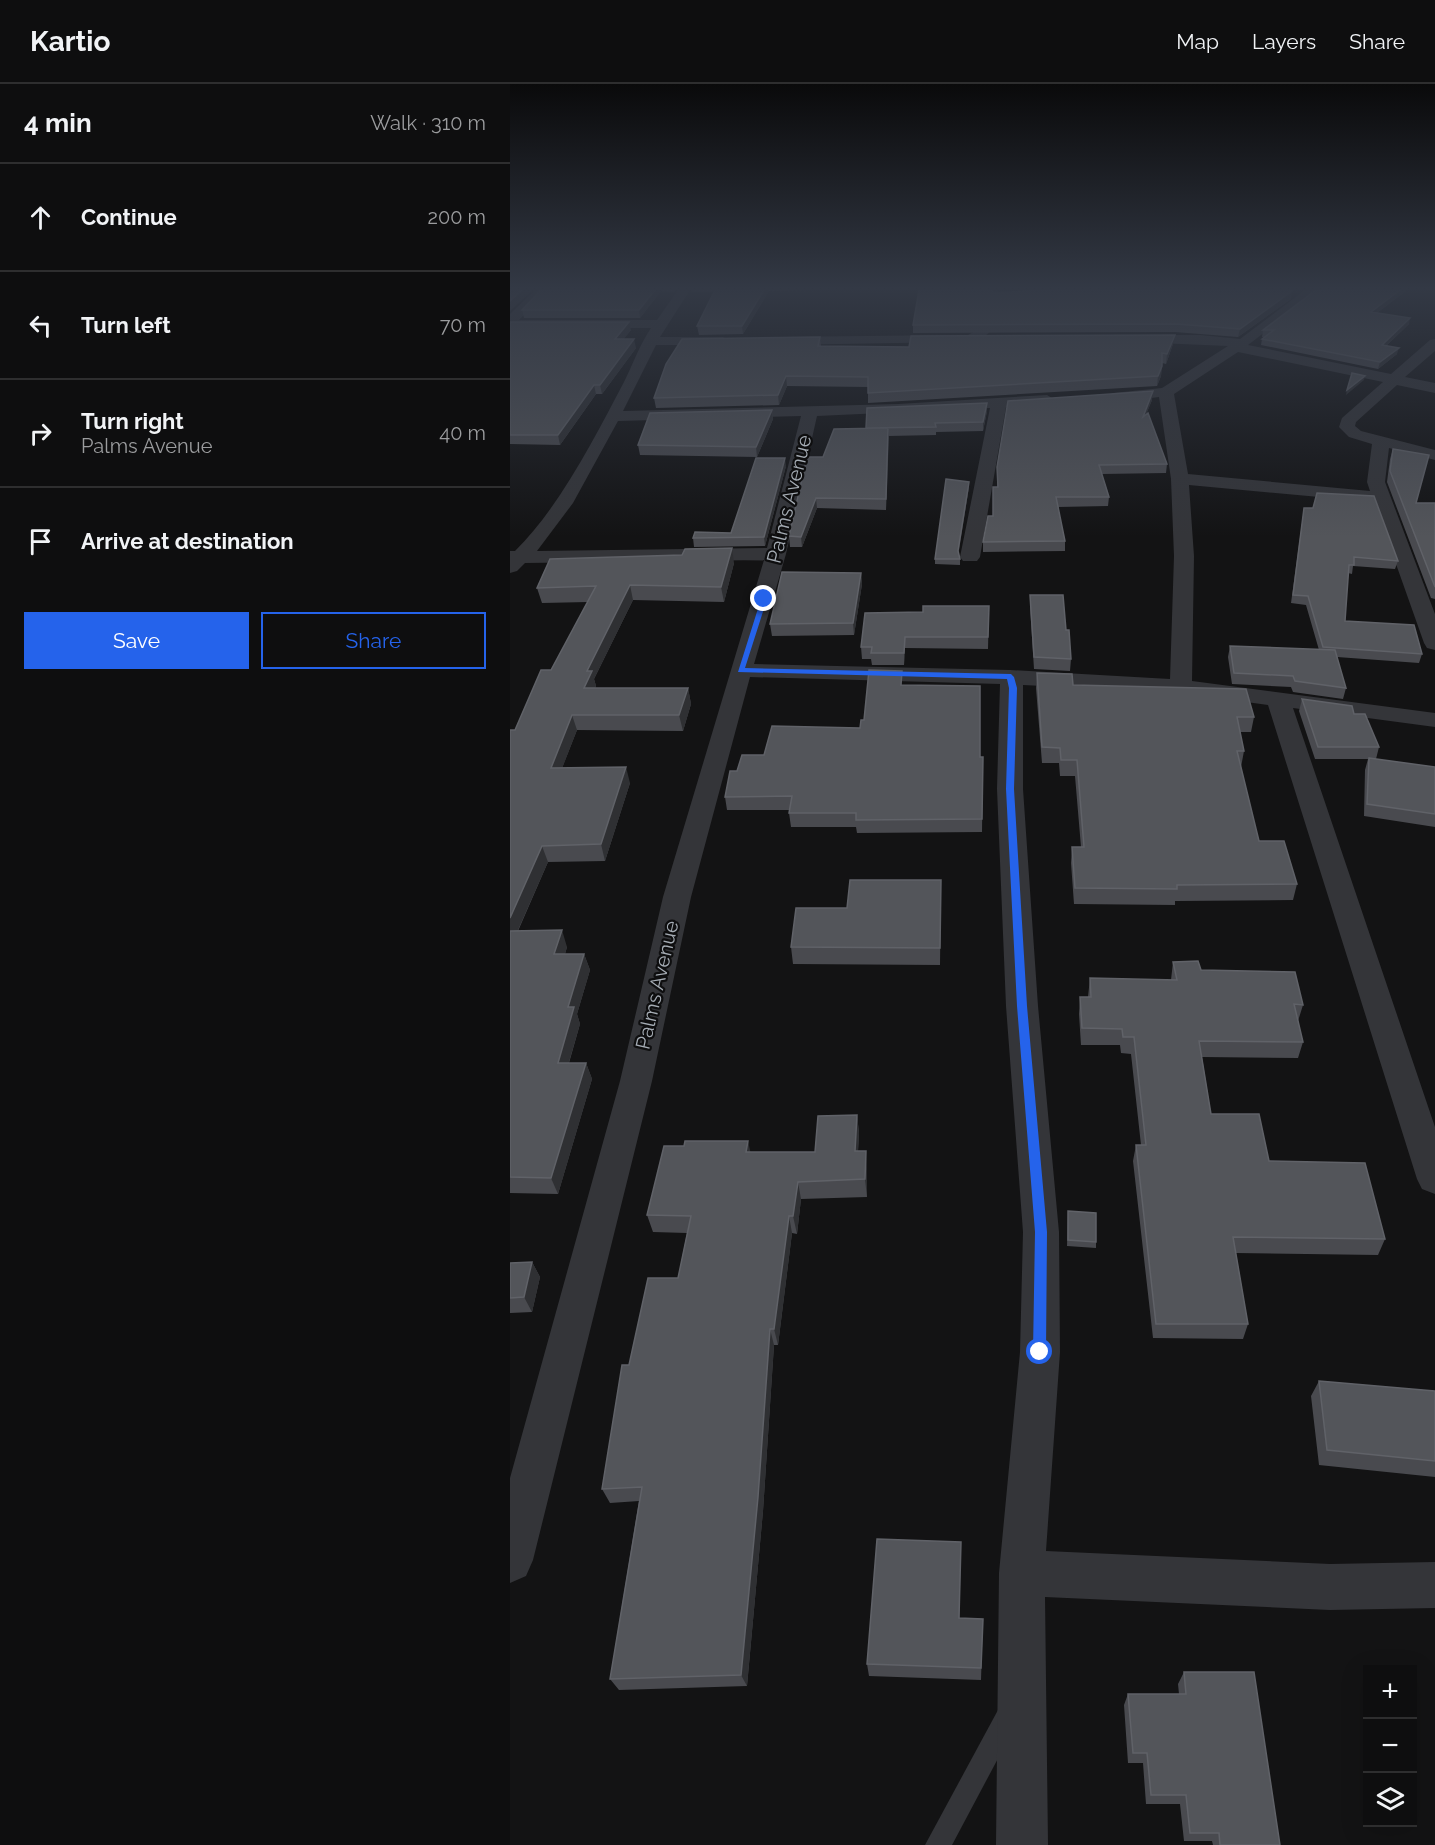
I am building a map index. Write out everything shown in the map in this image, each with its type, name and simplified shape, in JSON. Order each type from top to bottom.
[{"type":"street","points":[[513,560],[538,539],[564,503],[635,372]]},
{"type":"street","points":[[1099,398],[1166,392],[1196,372]]},
{"type":"street","points":[[1360,372],[1435,388]]},
{"type":"street","points":[[1403,372],[1348,421],[1347,427],[1355,434],[1435,455]]},
{"type":"street","points":[[1166,392],[1180,479],[1184,556],[1181,686]]},
{"type":"street","points":[[613,416],[810,411],[1066,399]]},
{"type":"street","points":[[970,557],[999,403]]},
{"type":"street","name":"Palms Avenue","points":[[510,1560],[636,1081],[677,897],[776,554],[810,411]]},
{"type":"street","points":[[1381,442],[1376,482],[1435,643]]},
{"type":"street","points":[[1180,479],[1381,497]]},
{"type":"street","points":[[513,560],[776,554]]},
{"type":"street","points":[[741,670],[1011,677],[1181,686],[1435,720]]},
{"type":"street","points":[[1011,677],[1013,688],[1010,789],[1022,1006],[1041,1232],[1040,1352],[1022,1573],[1022,1845]]},
{"type":"street","points":[[1278,699],[1435,1179]]},
{"type":"street","points":[[1022,1573],[1330,1587],[1435,1585]]},
{"type":"lane","points":[[938,1845],[1023,1690]]},
{"type":"building","points":[[510,372],[609,372],[600,385],[594,385],[558,435],[510,435]]},
{"type":"building","points":[[663,372],[1160,372],[1158,376],[868,393],[868,377],[786,376],[778,395],[654,398]]},
{"type":"building","points":[[1352,373],[1365,376],[1347,390]]},
{"type":"building","points":[[1153,391],[1143,417],[1148,413],[1167,464],[1099,465],[1109,497],[1056,497],[1065,541],[983,542],[988,516],[993,516],[993,487],[998,487],[997,467],[1008,401]]},
{"type":"building","points":[[987,403],[983,422],[935,423],[936,427],[866,428],[867,408]]},
{"type":"building","points":[[772,410],[756,447],[638,445],[650,413]]},
{"type":"building","points":[[888,428],[886,499],[816,498],[801,537],[789,536],[807,457],[823,457],[834,429]]},
{"type":"building","points":[[1393,449],[1429,455],[1416,503],[1435,503],[1435,587],[1390,471]]},
{"type":"building","points":[[756,458],[785,458],[764,537],[693,538],[695,532],[731,533]]},
{"type":"building","points":[[946,479],[969,482],[958,551],[960,559],[935,559]]},
{"type":"building","points":[[1317,493],[1374,496],[1398,561],[1354,557],[1354,565],[1349,565],[1345,621],[1414,625],[1422,654],[1323,647],[1308,596],[1293,595],[1304,508],[1313,508]]},
{"type":"building","points":[[732,548],[721,587],[630,585],[587,671],[592,671],[584,688],[688,688],[679,715],[572,715],[551,768],[626,767],[601,844],[542,846],[510,918],[510,730],[515,730],[541,670],[551,670],[596,586],[537,588],[550,559],[682,555],[685,549]]},
{"type":"building","points":[[782,572],[861,573],[853,623],[770,624]]},
{"type":"building","points":[[1030,595],[1063,595],[1071,659],[1034,657]]},
{"type":"building","points":[[923,606],[989,606],[988,637],[905,637],[904,653],[871,653],[872,647],[861,647],[865,613],[923,612]]},
{"type":"building","points":[[1230,646],[1335,650],[1346,688],[1295,681],[1293,676],[1234,673]]},
{"type":"building","points":[[869,670],[902,671],[901,685],[980,686],[980,757],[983,757],[982,819],[856,820],[856,813],[789,813],[792,796],[725,797],[730,771],[737,771],[742,755],[764,755],[772,726],[860,728],[861,720],[864,720]]},
{"type":"building","points":[[1037,673],[1072,674],[1073,685],[1246,689],[1254,717],[1237,717],[1244,751],[1237,751],[1259,841],[1284,841],[1297,884],[1177,885],[1177,889],[1075,888],[1072,847],[1084,847],[1077,760],[1061,760],[1060,748],[1042,747]]},
{"type":"building","points":[[1302,699],[1352,706],[1354,714],[1365,714],[1379,747],[1318,747]]},
{"type":"building","points":[[1369,758],[1435,767],[1435,814],[1367,804]]},
{"type":"building","points":[[850,880],[941,880],[940,948],[791,947],[796,908],[847,908]]},
{"type":"building","points":[[562,930],[554,954],[584,954],[568,1007],[574,1007],[558,1063],[586,1063],[551,1178],[510,1177],[510,931]]},
{"type":"building","points":[[1198,961],[1201,970],[1295,972],[1303,1005],[1294,1004],[1303,1042],[1199,1041],[1211,1114],[1259,1114],[1269,1161],[1365,1163],[1385,1239],[1233,1237],[1248,1324],[1156,1324],[1136,1145],[1146,1145],[1134,1037],[1123,1037],[1122,1029],[1082,1028],[1080,997],[1091,997],[1090,978],[1177,980],[1173,962]]},
{"type":"building","points":[[857,1115],[855,1151],[866,1151],[865,1179],[798,1182],[793,1216],[789,1216],[774,1329],[770,1329],[758,1497],[741,1675],[610,1679],[642,1487],[602,1489],[622,1365],[629,1365],[648,1278],[678,1278],[691,1216],[647,1215],[664,1146],[684,1146],[685,1141],[748,1141],[746,1152],[815,1152],[818,1116]]},
{"type":"building","points":[[1068,1211],[1096,1213],[1096,1242],[1068,1240]]},
{"type":"building","points":[[532,1262],[524,1297],[510,1298],[510,1263]]},
{"type":"building","points":[[1319,1381],[1435,1391],[1435,1461],[1327,1450]]},
{"type":"building","points":[[877,1539],[961,1542],[959,1618],[983,1619],[981,1668],[867,1664]]},
{"type":"building","points":[[1184,1672],[1254,1672],[1280,1845],[1220,1845],[1219,1833],[1190,1833],[1186,1795],[1151,1795],[1147,1753],[1133,1753],[1128,1694],[1186,1694]]},
{"type":"route","points":[[764,599],[741,670],[1011,677],[1013,688],[1010,789],[1022,1006],[1041,1232],[1040,1352]]}]
